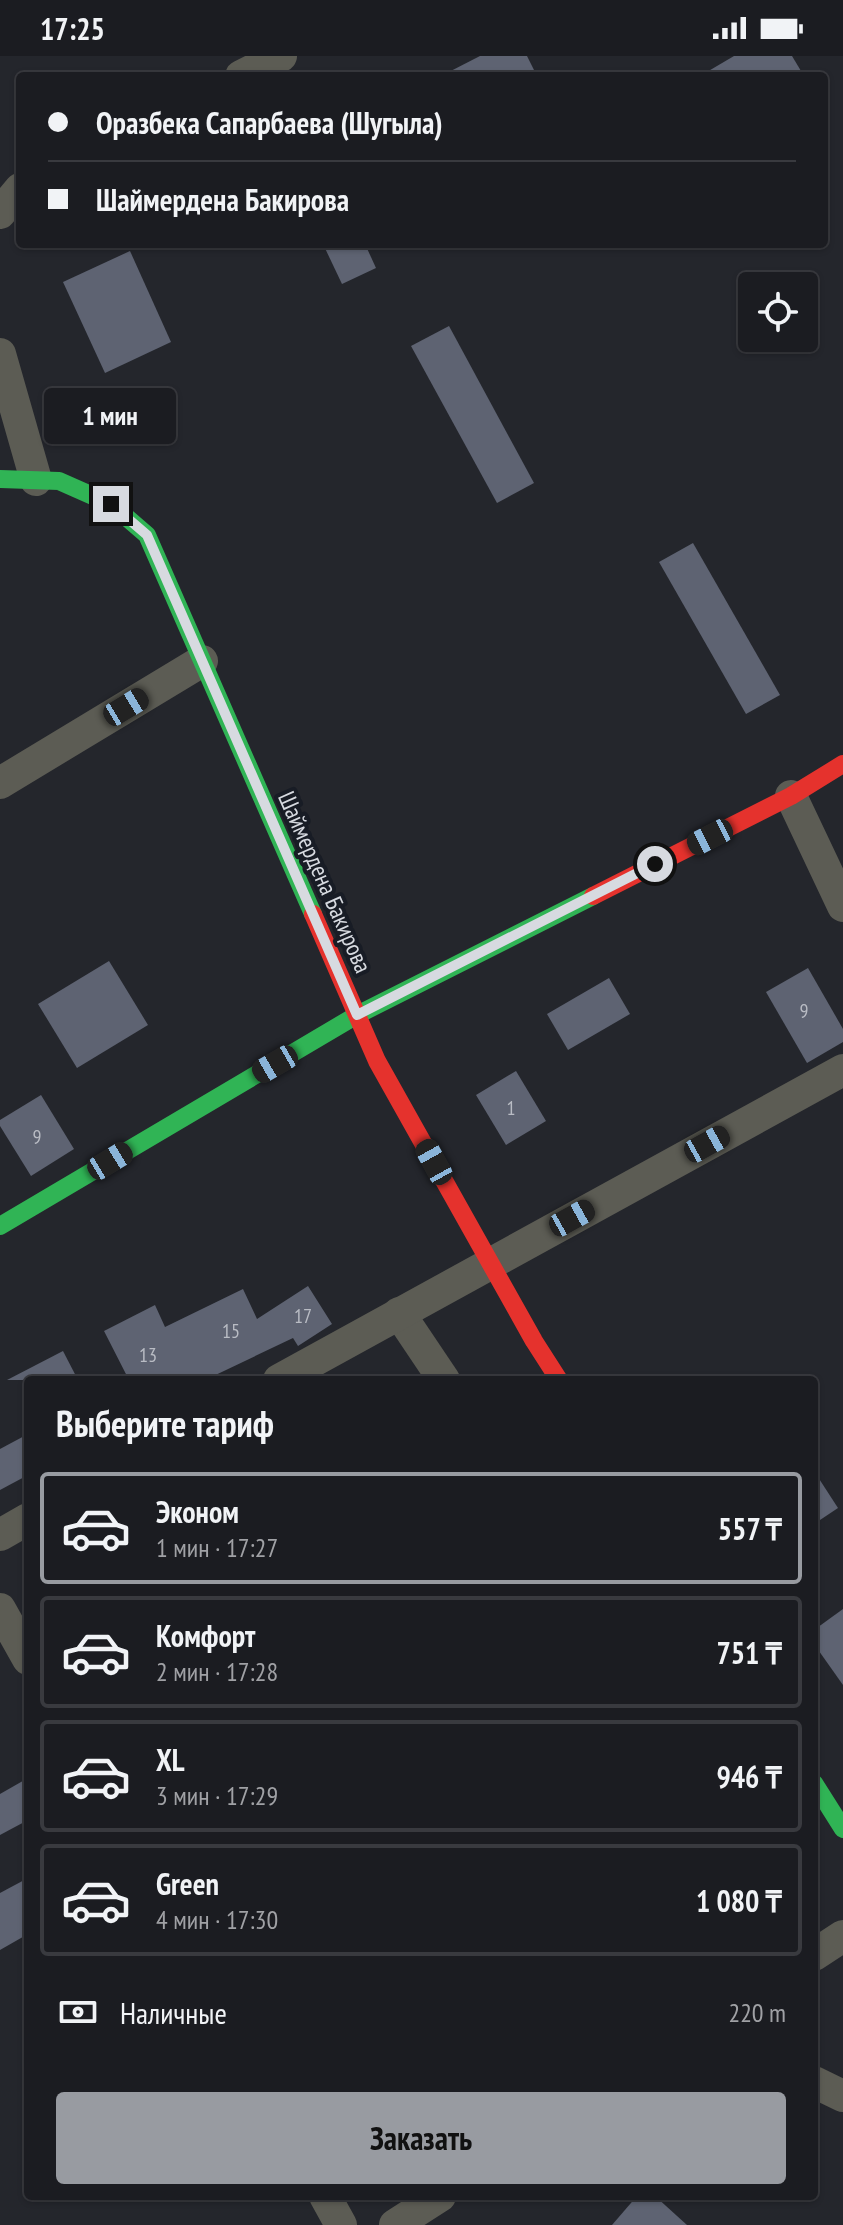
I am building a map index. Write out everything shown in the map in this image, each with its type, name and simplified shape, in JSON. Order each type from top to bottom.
[{"type":"street","points":[[249,72],[281,56]]},
{"type":"street","points":[[0,213],[16,194]]},
{"type":"street","points":[[0,354],[36,480]]},
{"type":"street","name":"Шаймердена Бакирова","points":[[0,479],[59,481],[111,504],[147,535],[377,1061],[557,1376]]},
{"type":"street","points":[[0,783],[202,661]]},
{"type":"street","points":[[0,1226],[357,1015],[791,796],[843,764]]},
{"type":"street","points":[[791,796],[843,906]]},
{"type":"street","points":[[286,1376],[843,1070]]},
{"type":"street","points":[[399,1313],[441,1376]]},
{"type":"street","points":[[0,1535],[24,1521]]},
{"type":"street","points":[[0,1609],[24,1652]]},
{"type":"street","points":[[818,1789],[843,1829]]},
{"type":"street","points":[[818,1952],[843,1936]]},
{"type":"street","points":[[818,2084],[843,2096]]},
{"type":"street","points":[[327,2200],[341,2225]]},
{"type":"street","points":[[395,2225],[434,2200]]},
{"type":"building","points":[[480,56],[527,56],[535,72],[449,72]]},
{"type":"building","points":[[734,56],[792,56],[802,72],[707,72]]},
{"type":"building","points":[[325,248],[367,248],[376,268],[342,284]]},
{"type":"building","points":[[130,251],[171,342],[105,373],[63,282]]},
{"type":"building","points":[[449,326],[534,483],[497,503],[411,346]]},
{"type":"building","points":[[693,543],[780,695],[746,714],[659,562]]},
{"type":"building","points":[[109,961],[148,1025],[77,1068],[38,1004]]},
{"type":"building","points":[[808,968],[843,1029],[843,1042],[807,1063],[766,992]]},
{"type":"building","points":[[609,978],[630,1014],[568,1050],[547,1014]]},
{"type":"building","points":[[516,1071],[546,1121],[506,1145],[476,1095]]},
{"type":"building","points":[[41,1095],[74,1149],[31,1176],[0,1126],[0,1120]]},
{"type":"building","points":[[308,1286],[332,1324],[298,1346],[293,1338],[213,1376],[127,1376],[104,1331],[155,1305],[165,1327],[243,1289],[257,1319]]},
{"type":"building","points":[[63,1351],[76,1376],[24,1376],[24,1380],[7,1380]]},
{"type":"building","points":[[24,1436],[24,1477],[0,1490],[0,1449]]},
{"type":"building","points":[[818,1477],[838,1508],[818,1521]]},
{"type":"building","points":[[843,1609],[843,1685],[818,1650],[818,1627]]},
{"type":"building","points":[[24,1780],[24,1822],[0,1835],[0,1794]]},
{"type":"building","points":[[24,1880],[24,1936],[0,1950],[0,1893]]},
{"type":"building","points":[[634,2200],[659,2200],[687,2225],[612,2225]]},
{"type":"traffic: fast","points":[[0,479],[59,481],[111,504],[147,535],[313,914]]},
{"type":"traffic: fast","points":[[0,1226],[357,1015],[593,896]]},
{"type":"traffic: fast","points":[[818,1789],[843,1829]]},
{"type":"traffic: jam","points":[[593,896],[791,796],[843,764]]},
{"type":"traffic: jam","points":[[313,914],[377,1061],[556,1376]]},
{"type":"route","points":[[111,504],[147,535],[357,1015],[655,864]]}]
